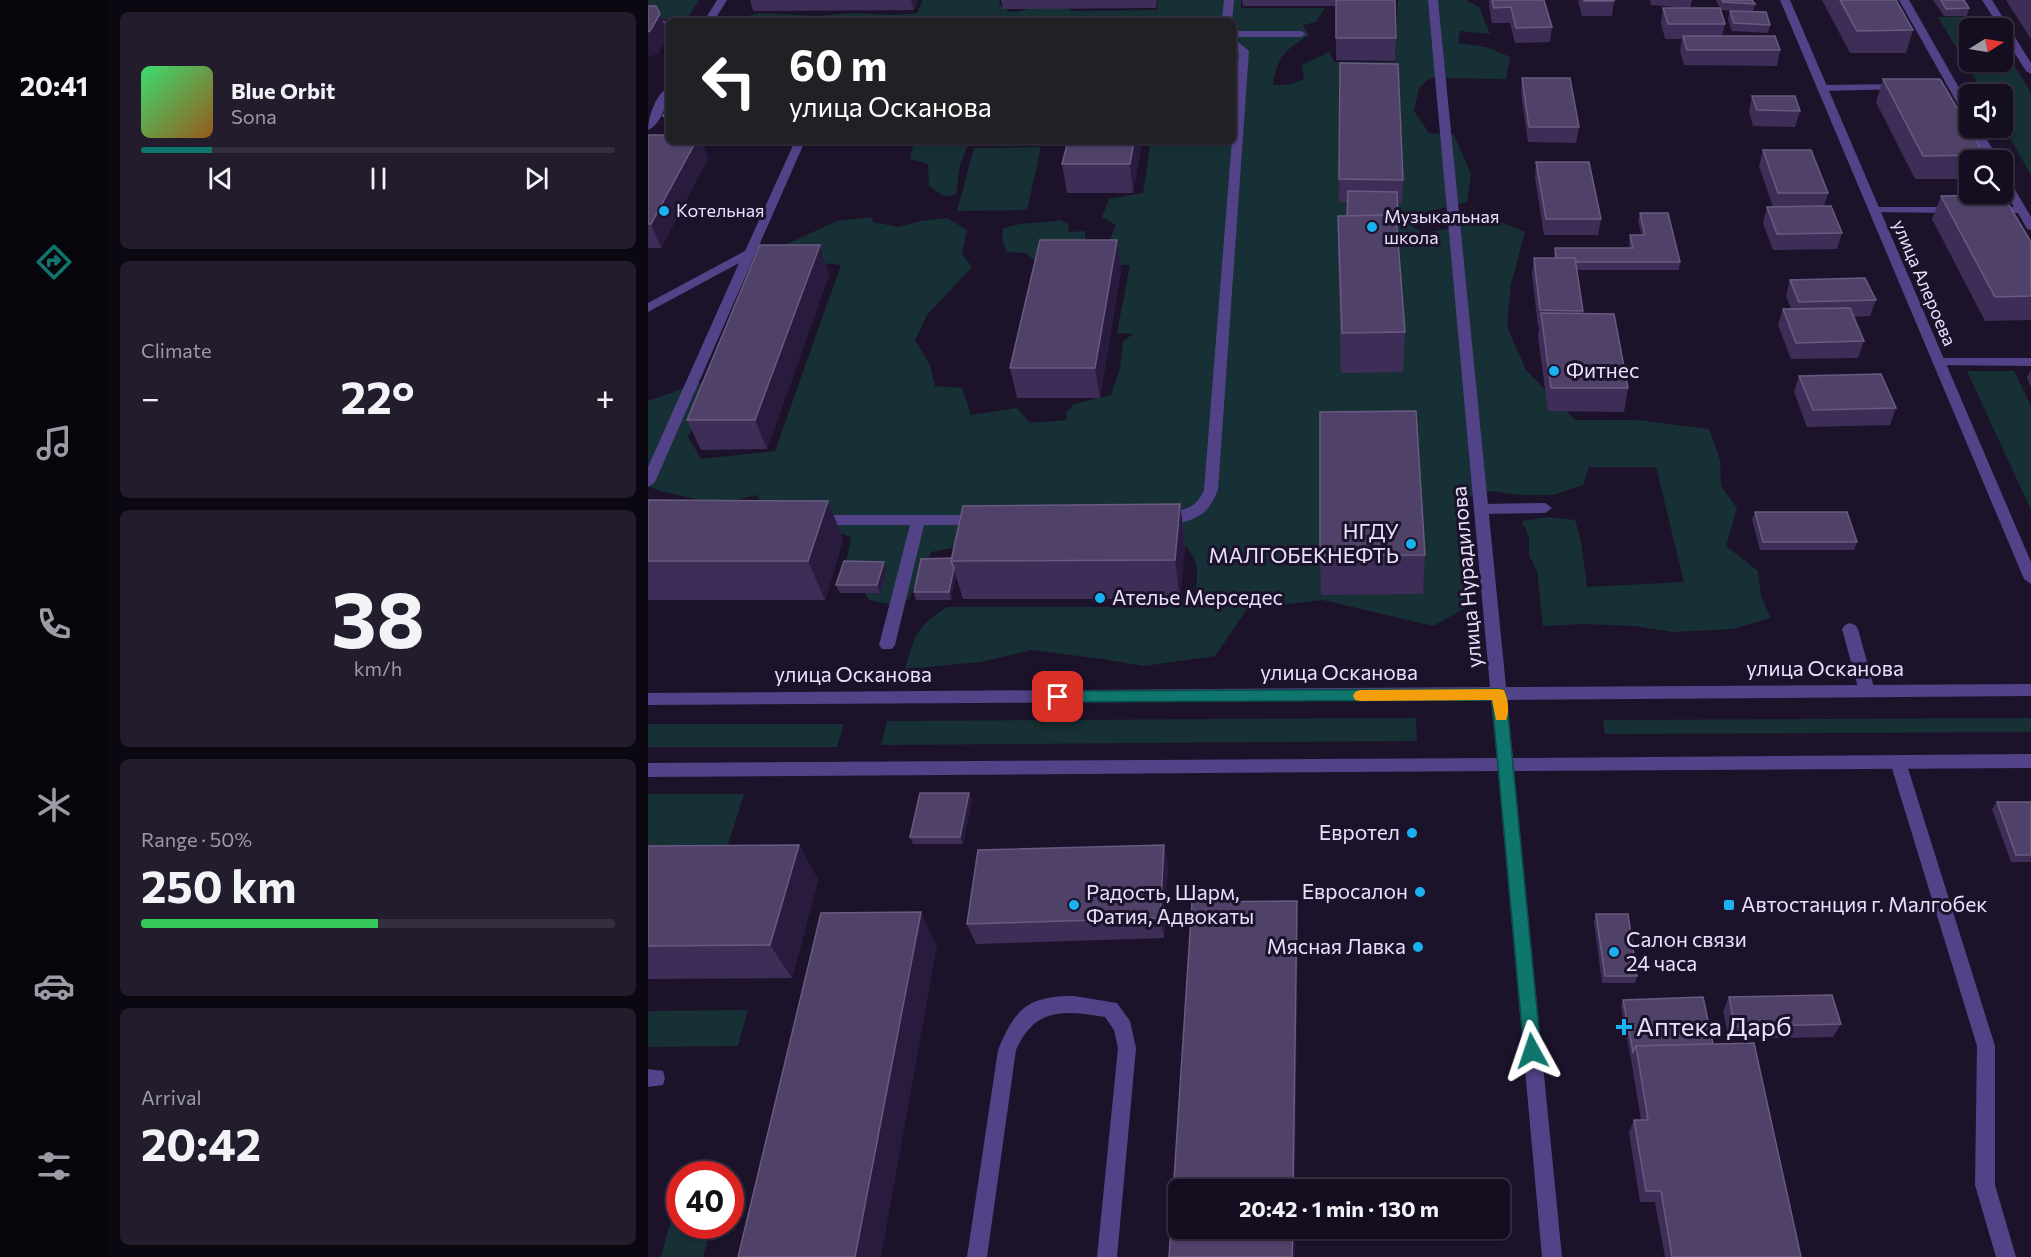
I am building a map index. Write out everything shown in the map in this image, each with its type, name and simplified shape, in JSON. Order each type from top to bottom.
[{"type":"street","points":[[711,18],[722,0]]},
{"type":"street","points":[[1227,18],[1229,0]]},
{"type":"street","name":"улица Нурадилова","points":[[1433,0],[1552,1257]]},
{"type":"street","name":"улица Алероева","points":[[1785,0],[2031,579]]},
{"type":"street","points":[[1904,0],[1959,98]]},
{"type":"street","points":[[1987,0],[2031,71]]},
{"type":"street","points":[[648,23],[666,23]]},
{"type":"street","points":[[1236,34],[1302,34]]},
{"type":"street","points":[[1146,519],[1187,517],[1199,510],[1207,501],[1211,490],[1244,51],[1236,44]]},
{"type":"street","points":[[1940,86],[1952,86]]},
{"type":"street","points":[[1822,88],[1917,87]]},
{"type":"street","points":[[648,127],[666,95]]},
{"type":"street","points":[[648,104],[661,104]]},
{"type":"street","points":[[648,482],[799,144]]},
{"type":"street","points":[[2013,196],[2031,227]]},
{"type":"street","points":[[1873,210],[2021,210]]},
{"type":"street","points":[[648,308],[750,253]]},
{"type":"street","points":[[1938,362],[2031,362]]},
{"type":"street","points":[[1482,509],[1545,508]]},
{"type":"street","points":[[801,520],[990,520]]},
{"type":"street","points":[[887,645],[918,520]]},
{"type":"street","points":[[1850,629],[1867,692]]},
{"type":"street","name":"улица Осканова","points":[[648,699],[2031,690]]},
{"type":"street","points":[[648,770],[2031,761]]},
{"type":"street","points":[[1898,762],[1986,1046],[1985,1185],[2006,1257]]},
{"type":"street","points":[[977,1257],[1006,1050],[1020,1023],[1042,1007],[1077,1003],[1110,1010],[1124,1027],[1127,1048],[1107,1257]]},
{"type":"green space","points":[[648,0],[699,0],[688,18],[648,19]]},
{"type":"green space","points":[[923,0],[1000,0],[999,4],[1010,12],[1061,1],[1071,11],[1157,10],[1158,0],[1241,0],[1241,8],[1325,8],[1316,22],[1303,25],[1309,35],[1284,55],[1277,67],[1273,85],[1289,85],[1304,79],[1302,65],[1329,52],[1334,62],[1395,62],[1398,0],[1466,0],[1479,7],[1490,34],[1460,31],[1458,43],[1486,47],[1510,57],[1506,79],[1430,78],[1419,88],[1414,111],[1429,133],[1454,135],[1471,174],[1467,202],[1426,212],[1408,223],[1422,233],[1447,229],[1485,215],[1525,232],[1511,284],[1507,327],[1526,370],[1575,420],[1637,420],[1709,429],[1720,460],[1721,486],[1737,508],[1726,546],[1758,571],[1761,596],[1771,618],[1733,629],[1673,632],[1634,626],[1583,624],[1543,626],[1537,571],[1529,555],[1529,537],[1522,521],[1548,517],[1575,520],[1581,541],[1587,587],[1684,582],[1656,467],[1589,467],[1583,485],[1553,495],[1519,495],[1491,491],[1459,500],[1469,606],[1433,626],[1323,600],[1247,609],[1215,656],[1144,666],[1032,650],[980,662],[905,669],[918,633],[929,620],[947,607],[1169,607],[1195,593],[1197,568],[1193,556],[1177,537],[982,534],[953,548],[931,552],[908,600],[889,604],[869,600],[846,562],[851,537],[761,503],[757,495],[717,504],[660,491],[648,486],[648,401],[702,382],[711,396],[688,437],[701,459],[775,451],[841,265],[769,258],[789,243],[837,221],[872,217],[873,222],[898,227],[947,218],[967,230],[962,254],[972,267],[927,315],[915,340],[930,365],[935,386],[962,388],[971,415],[1017,408],[1030,423],[1067,420],[1066,413],[1074,404],[1111,395],[1120,368],[1123,341],[1133,334],[1117,333],[1130,265],[1104,265],[1109,241],[1116,225],[1102,217],[1109,199],[1143,193],[1151,144],[1236,144],[1236,18],[747,18],[760,13],[815,16],[853,13],[894,15],[917,13]]},
{"type":"green space","points":[[1984,16],[1985,18],[1959,18],[1959,52],[1938,17]]},
{"type":"green space","points":[[2013,63],[2031,93],[2031,175],[2010,138],[2013,138],[2013,84],[1978,84],[1971,72],[2013,72]]},
{"type":"green space","points":[[915,144],[974,144],[967,147],[960,165],[956,195],[944,196],[929,186],[928,164],[910,159]]},
{"type":"green space","points":[[1041,147],[1027,210],[957,211],[974,148]]},
{"type":"green space","points":[[1060,220],[1068,224],[1069,232],[1085,231],[1085,240],[1077,251],[1034,260],[1026,253],[1007,252],[1002,240],[1003,229]]},
{"type":"green space","points":[[1967,371],[2014,371],[2031,406],[2031,510]]},
{"type":"green space","points":[[1416,718],[1417,741],[881,745],[887,721]]},
{"type":"green space","points":[[2031,718],[2031,732],[1605,734],[1603,720]]},
{"type":"green space","points":[[648,724],[844,724],[837,747],[648,747]]},
{"type":"green space","points":[[648,794],[744,794],[722,863],[648,863]]},
{"type":"green space","points":[[748,1010],[738,1046],[648,1047],[648,1011]]},
{"type":"green space","points":[[666,1239],[708,1239],[703,1257],[661,1257]]},
{"type":"building","points":[[1336,0],[1395,0],[1396,38],[1336,38]]},
{"type":"building","points":[[1492,0],[1544,0],[1552,27],[1516,28],[1511,7],[1494,8]]},
{"type":"building","points":[[1614,0],[1614,1],[1584,1]]},
{"type":"building","points":[[1722,0],[1752,0],[1755,4],[1723,2]]},
{"type":"building","points":[[1840,0],[1896,0],[1913,30],[1857,31]]},
{"type":"building","points":[[1941,0],[1964,0],[1969,8],[1946,9]]},
{"type":"building","points":[[648,6],[656,6],[660,14],[648,32]]},
{"type":"building","points":[[1663,8],[1720,8],[1725,24],[1668,24]]},
{"type":"building","points":[[1730,11],[1766,12],[1770,25],[1734,23]]},
{"type":"building","points":[[1683,36],[1775,36],[1780,50],[1687,50]]},
{"type":"building","points":[[1340,63],[1398,64],[1403,180],[1339,179]]},
{"type":"building","points":[[1522,78],[1570,78],[1579,127],[1529,127]]},
{"type":"building","points":[[1883,79],[1940,79],[1959,111],[1959,138],[1975,138],[1982,150],[1959,150],[1959,155],[1923,156]]},
{"type":"building","points":[[1752,96],[1795,96],[1800,111],[1757,110]]},
{"type":"building","points":[[648,135],[666,135],[666,144],[694,144],[651,224],[648,224]]},
{"type":"building","points":[[1067,144],[1133,144],[1130,164],[1062,164]]},
{"type":"building","points":[[1763,150],[1811,150],[1828,193],[1778,193]]},
{"type":"building","points":[[1536,162],[1589,162],[1601,219],[1546,219]]},
{"type":"building","points":[[1348,191],[1397,192],[1398,216],[1347,216]]},
{"type":"building","points":[[1941,196],[1959,196],[1959,204],[2008,204],[2031,242],[2031,296],[1995,297]]},
{"type":"building","points":[[1831,206],[1842,233],[1777,234],[1767,207]]},
{"type":"building","points":[[1640,213],[1668,213],[1680,262],[1576,262],[1575,258],[1556,258],[1555,248],[1633,248],[1630,235],[1645,235]]},
{"type":"building","points":[[1396,215],[1405,332],[1342,333],[1338,216]]},
{"type":"building","points":[[1040,240],[1117,240],[1095,368],[1010,368]]},
{"type":"building","points":[[760,245],[820,245],[755,420],[687,420]]},
{"type":"building","points":[[1534,258],[1575,258],[1583,311],[1540,310]]},
{"type":"building","points":[[1865,278],[1876,300],[1799,302],[1790,280]]},
{"type":"building","points":[[1850,308],[1864,341],[1796,343],[1783,309]]},
{"type":"building","points":[[1541,313],[1614,314],[1628,388],[1551,388]]},
{"type":"building","points":[[1881,374],[1896,408],[1813,410],[1799,376]]},
{"type":"building","points":[[1416,411],[1425,555],[1320,556],[1320,412]]},
{"type":"building","points":[[648,500],[828,501],[808,561],[648,561]]},
{"type":"building","points":[[1180,504],[1175,560],[951,561],[963,506]]},
{"type":"building","points":[[1755,512],[1847,512],[1857,542],[1763,542]]},
{"type":"building","points":[[952,558],[954,568],[949,592],[914,592],[921,559]]},
{"type":"building","points":[[844,561],[884,562],[877,585],[836,585]]},
{"type":"building","points":[[920,793],[969,793],[960,837],[910,837]]},
{"type":"building","points":[[1997,802],[2031,802],[2031,855],[2016,855]]},
{"type":"building","points":[[799,845],[770,945],[648,946],[648,846]]},
{"type":"building","name":"Радость, Шарм, Фатия, Адвокаты","points":[[1164,845],[1160,918],[967,924],[978,850]]},
{"type":"building","points":[[1297,901],[1293,1179],[1174,1179],[1192,902]]},
{"type":"building","points":[[921,912],[855,1257],[738,1257],[744,1239],[821,913]]},
{"type":"building","name":"Салон связи 24 часа","points":[[1596,914],[1628,914],[1637,976],[1605,976]]},
{"type":"building","points":[[1832,995],[1841,1024],[1735,1027],[1729,997]]},
{"type":"building","points":[[1703,997],[1713,1044],[1636,1046],[1633,1052],[1623,1000]]},
{"type":"building","points":[[1754,1043],[1801,1257],[1672,1257],[1661,1191],[1646,1191],[1634,1120],[1648,1120],[1636,1046]]},
{"type":"building","points":[[1170,1239],[1293,1239],[1292,1257],[1169,1257]]},
{"type":"slow traffic","points":[[1360,696],[1499,694],[1501,715]]},
{"type":"place","name":"Котельная","points":[[664,211]]},
{"type":"place","name":"Музыкальная школа","points":[[1372,227]]},
{"type":"place","name":"Фитнес","points":[[1554,371]]},
{"type":"place","name":"НГДУ МАЛГОБЕКНЕФТЬ","points":[[1411,544]]},
{"type":"place","name":"Ателье Мерседес","points":[[1100,598]]},
{"type":"place","name":"Евротел","points":[[1412,833]]},
{"type":"place","name":"Евросалон","points":[[1420,892]]},
{"type":"place","name":"Радость, Шарм, Фатия, Адвокаты","points":[[1074,905]]},
{"type":"place","name":"Автостанция г. Малгобек","points":[[1729,905]]},
{"type":"place","name":"Мясная Лавка","points":[[1418,947]]},
{"type":"place","name":"Салон связи 24 часа","points":[[1614,952]]},
{"type":"place","name":"Аптека Дарб","points":[[1624,1027]]},
{"type":"route","points":[[1058,697],[1499,694],[1532,1051]]}]
